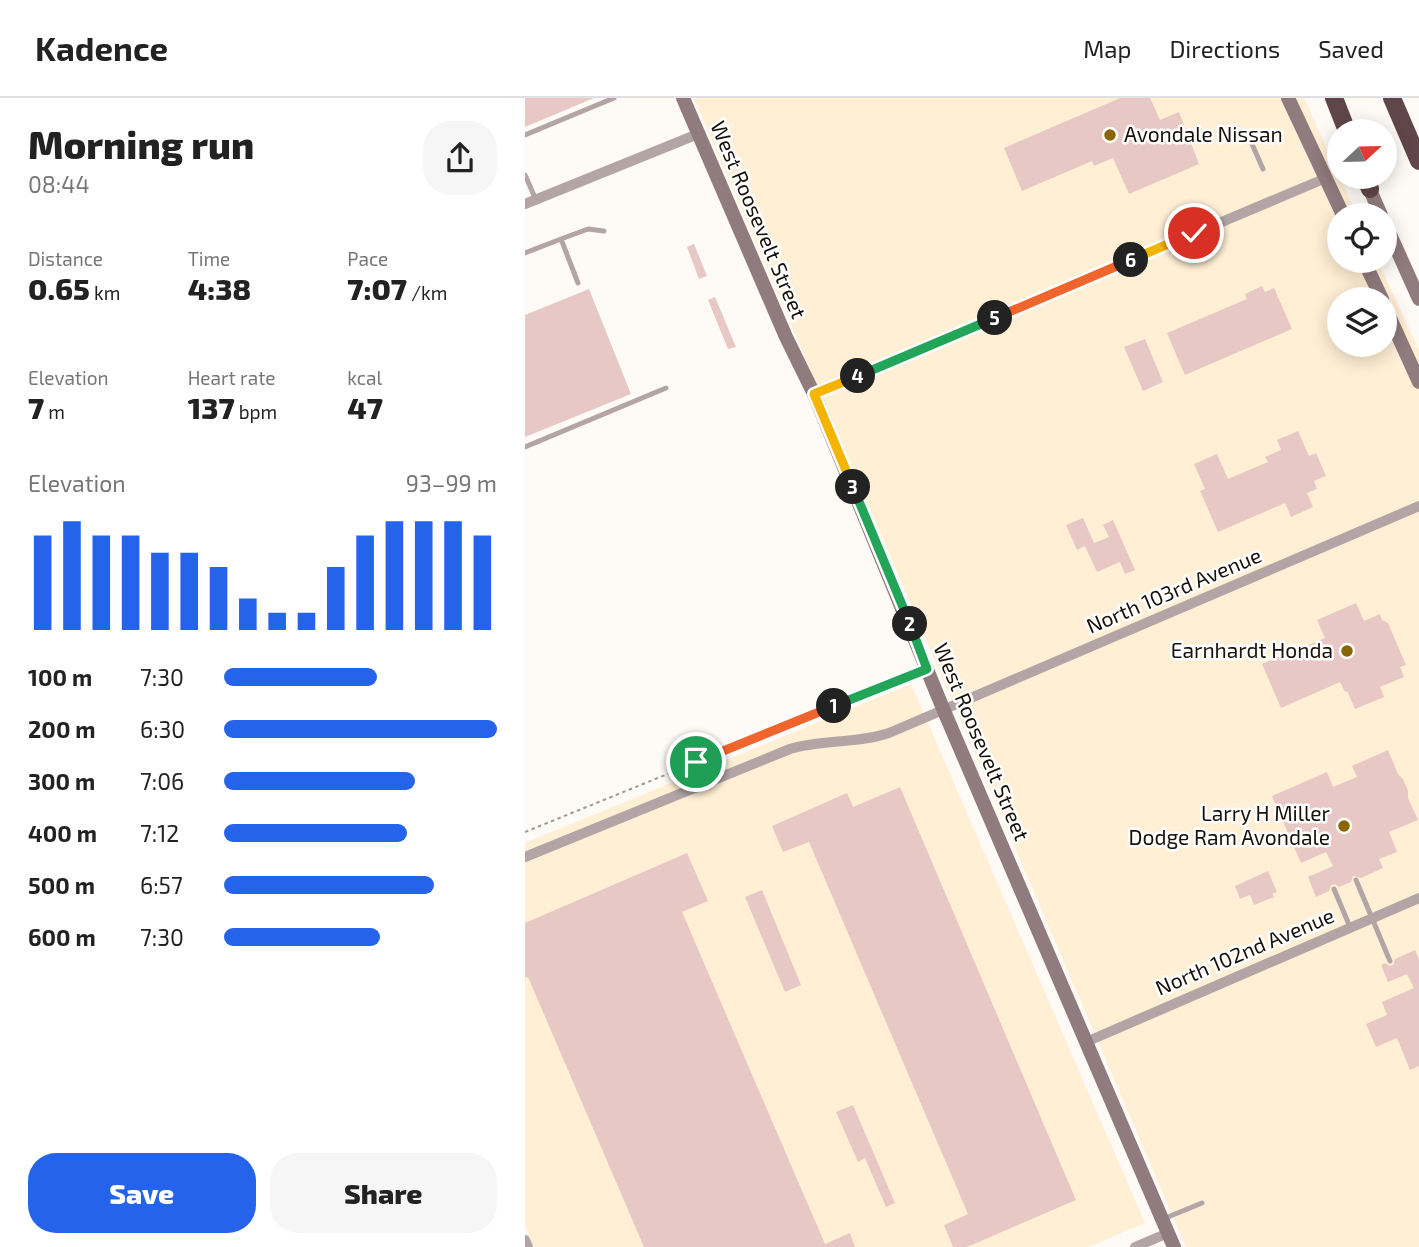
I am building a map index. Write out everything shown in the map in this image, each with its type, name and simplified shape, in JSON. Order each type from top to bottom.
[{"type":"highway","points":[[1334,98],[1341,119]]},
{"type":"highway","points":[[1392,98],[1419,161]]},
{"type":"street","name":"West Roosevelt Street","points":[[683,98],[786,337],[814,394],[944,711],[1168,1233]]},
{"type":"street","points":[[1289,98],[1337,203]]},
{"type":"street","points":[[1327,98],[1338,119]]},
{"type":"street","points":[[525,204],[698,134]]},
{"type":"street","points":[[814,394],[1326,178]]},
{"type":"street","points":[[1397,250],[1419,299]]},
{"type":"street","points":[[1397,334],[1419,382]]},
{"type":"street","name":"North 103rd Avenue","points":[[525,857],[790,749],[804,745],[868,740],[944,711],[1419,506]]},
{"type":"street","name":"North 102nd Avenue","points":[[1086,1042],[1419,898]]},
{"type":"street","points":[[1135,1247],[1168,1233]]},
{"type":"street","points":[[525,1240],[528,1247]]},
{"type":"lane","points":[[525,135],[614,98]]},
{"type":"lane","points":[[1252,144],[1263,169]]},
{"type":"lane","points":[[525,175],[535,200]]},
{"type":"lane","points":[[525,253],[588,229],[604,231]]},
{"type":"lane","points":[[561,239],[578,283]]},
{"type":"lane","points":[[525,447],[666,388]]},
{"type":"lane","points":[[1356,880],[1390,961]]},
{"type":"lane","points":[[1334,889],[1350,927]]},
{"type":"lane","points":[[1168,1233],[1202,1203]]},
{"type":"path","points":[[525,832],[927,669]]},
{"type":"shaded area","points":[[694,98],[1304,98],[1327,149],[1327,189],[1345,189],[1352,203],[1327,203],[1327,273],[1384,273],[1390,287],[1327,287],[1327,357],[1397,357],[1397,302],[1419,350],[1419,1247],[1186,1247]]},
{"type":"shaded area","points":[[911,684],[1145,1223],[1088,1247],[534,1247],[525,1226],[525,843]]},
{"type":"building","points":[[525,98],[594,98],[525,127]]},
{"type":"building","name":"Avondale Nissan","points":[[1120,98],[1150,98],[1160,120],[1179,112],[1199,164],[1129,194],[1113,158],[1094,166],[1092,161],[1022,191],[1004,148]]},
{"type":"building","points":[[694,244],[707,276],[699,279],[687,247]]},
{"type":"building","points":[[1262,286],[1265,292],[1274,288],[1292,329],[1185,375],[1167,333],[1247,299],[1245,294]]},
{"type":"building","points":[[589,289],[631,394],[525,437],[525,315]]},
{"type":"building","points":[[715,297],[736,347],[728,349],[708,300]]},
{"type":"building","points":[[1145,339],[1163,382],[1143,391],[1124,347]]},
{"type":"building","points":[[1298,431],[1309,456],[1316,453],[1326,476],[1314,481],[1317,489],[1307,493],[1313,507],[1291,517],[1285,503],[1218,532],[1200,491],[1205,489],[1194,464],[1217,454],[1228,479],[1268,462],[1265,457],[1281,450],[1277,440]]},
{"type":"building","points":[[1083,518],[1094,543],[1109,537],[1103,525],[1113,520],[1135,570],[1125,574],[1120,562],[1097,572],[1085,546],[1077,550],[1066,525]]},
{"type":"building","name":"Earnhardt Honda","points":[[1356,603],[1364,621],[1380,614],[1382,620],[1388,623],[1406,665],[1400,667],[1404,677],[1380,687],[1384,697],[1355,709],[1340,682],[1281,708],[1262,664],[1325,638],[1317,620]]},
{"type":"building","name":"Larry H Miller Dodge Ram Avondale","points":[[1388,750],[1398,774],[1403,779],[1418,820],[1389,832],[1397,852],[1379,859],[1383,868],[1361,878],[1353,876],[1351,882],[1339,887],[1331,885],[1329,891],[1316,897],[1308,877],[1333,866],[1326,852],[1301,863],[1272,796],[1327,772],[1333,787],[1357,777],[1352,766]]},
{"type":"building","points":[[900,787],[1076,1200],[967,1247],[953,1247],[944,1225],[968,1214],[809,842],[783,852],[772,826],[847,793],[853,807]]},
{"type":"building","points":[[687,853],[708,901],[682,912],[825,1244],[850,1233],[855,1247],[644,1247],[528,977],[525,978],[525,923]]},
{"type":"building","points":[[1268,871],[1277,892],[1272,894],[1274,897],[1254,905],[1250,895],[1240,899],[1235,886]]},
{"type":"building","points":[[762,890],[801,985],[785,992],[745,897]]},
{"type":"building","points":[[1415,950],[1419,959],[1419,1066],[1410,1070],[1397,1038],[1376,1047],[1366,1024],[1387,1015],[1382,1002],[1414,988],[1407,974],[1388,982],[1381,965],[1393,965],[1395,959]]},
{"type":"building","points":[[853,1105],[895,1203],[886,1207],[865,1158],[858,1162],[836,1112]]},
{"type":"place","name":"Avondale Nissan","points":[[1110,135]]},
{"type":"place","name":"Earnhardt Honda","points":[[1347,651]]},
{"type":"place","name":"Larry H Miller Dodge Ram Avondale","points":[[1344,826]]},
{"type":"route","points":[[696,762],[927,669],[814,394],[1194,233]]}]
